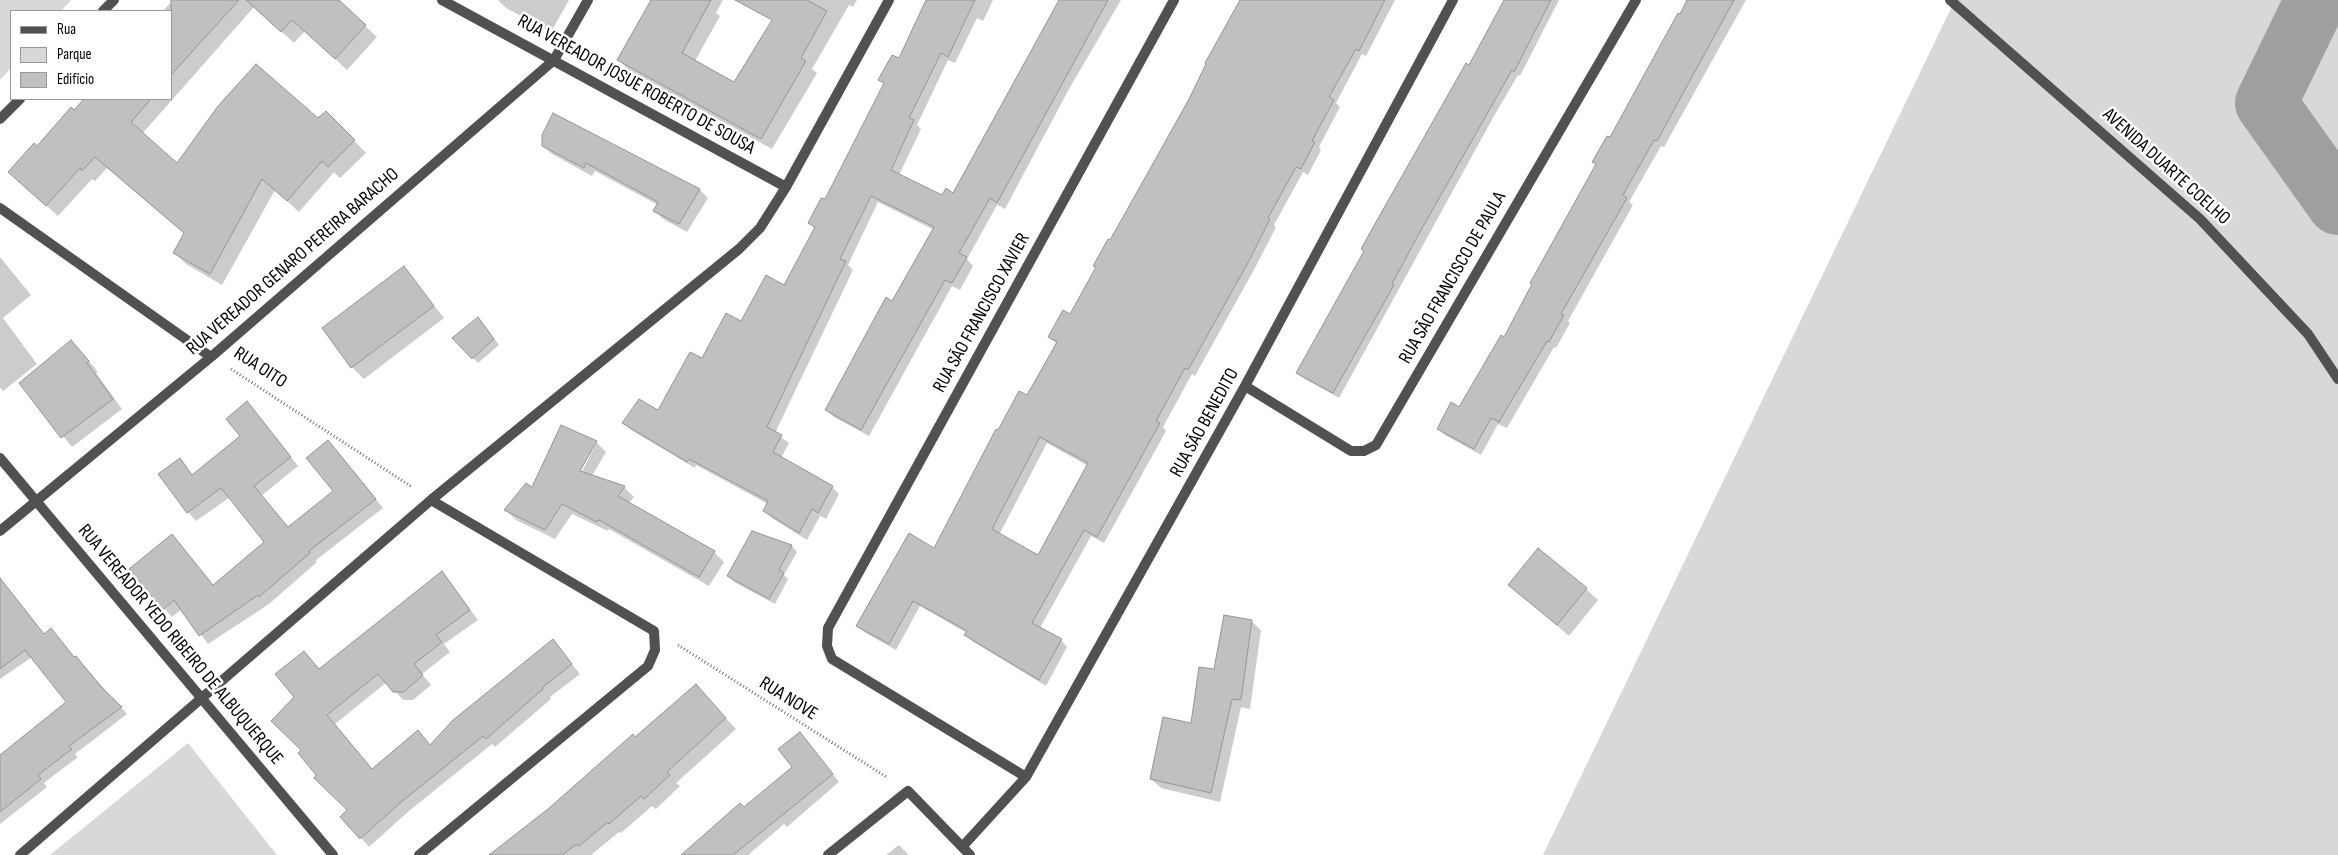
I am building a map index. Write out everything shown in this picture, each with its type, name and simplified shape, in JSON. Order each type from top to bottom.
[{"type":"street","points":[[104,10],[114,0]]},
{"type":"street","name":"RUA VEREADOR JOSUE ROBERTO DE SOUSA","points":[[442,0],[786,187]]},
{"type":"street","name":"RUA VEREADOR GENARO PEREIRA BARACHO","points":[[0,531],[211,357],[554,60],[588,0]]},
{"type":"street","points":[[20,855],[432,500],[739,249],[760,228],[786,187],[889,0]]},
{"type":"street","name":"RUA SÃO FRANCISCO XAVIER","points":[[1026,777],[832,659],[827,646],[828,628],[1174,0]]},
{"type":"street","name":"RUA SÃO BENEDITO","points":[[963,846],[1026,777],[1245,386],[1452,0]]},
{"type":"street","name":"RUA SÃO FRANCISCO DE PAULA","points":[[1245,386],[1351,451],[1364,450],[1376,445],[1636,0]]},
{"type":"street","name":"AVENIDA DUARTE COELHO","points":[[1950,0],[2200,218],[2308,334],[2338,379]]},
{"type":"street","points":[[0,120],[19,100]]},
{"type":"street","name":"RUA OITO","points":[[0,208],[211,357]]},
{"type":"street","name":"RUA VEREADOR YEDO RIBEIRO DE ALBUQUERQUE","points":[[0,458],[200,699],[333,855]]},
{"type":"street","points":[[419,855],[648,666],[655,650],[654,631],[432,500]]},
{"type":"street","points":[[828,855],[908,791],[970,855]]},
{"type":"path","name":"RUA OITO","points":[[211,357],[432,500]]},
{"type":"path","name":"RUA NOVE","points":[[654,631],[908,791]]},
{"type":"green space","points":[[0,0],[71,0],[62,10],[10,10],[10,69],[0,80]]},
{"type":"green space","points":[[1955,0],[2338,0],[2338,855],[1543,855]]},
{"type":"green space","points":[[188,743],[277,855],[50,855]]},
{"type":"building","points":[[171,0],[239,0],[172,74]]},
{"type":"building","points":[[246,0],[339,0],[366,25],[335,59],[292,20],[281,32]]},
{"type":"building","points":[[651,0],[711,0],[682,53],[734,82],[772,20],[735,0],[807,0],[827,11],[801,58],[806,61],[761,139],[617,60]]},
{"type":"building","points":[[926,0],[975,0],[948,57],[941,53],[909,118],[914,120],[891,170],[942,195],[946,188],[953,193],[1059,0],[1108,0],[997,203],[990,198],[959,253],[967,257],[952,283],[945,280],[861,430],[825,410],[886,297],[892,301],[934,227],[871,196],[840,259],[846,261],[767,427],[782,435],[773,452],[833,486],[818,513],[812,509],[799,533],[763,511],[768,501],[689,459],[687,462],[622,423],[639,399],[658,410],[690,352],[702,358],[726,313],[741,321],[766,275],[784,285],[815,227],[808,223],[821,198],[825,199],[884,83],[878,80],[892,55],[899,58]]},
{"type":"building","points":[[1240,0],[1385,0],[1359,51],[1356,49],[1329,97],[1334,100],[1312,141],[1315,142],[1301,169],[1296,167],[1268,218],[1270,219],[1250,259],[1188,370],[1185,368],[1156,421],[1160,423],[1097,537],[1084,530],[1032,623],[1062,639],[1039,680],[964,635],[967,631],[913,601],[889,644],[856,626],[909,533],[934,548],[996,429],[998,430],[1019,391],[1027,395],[1057,342],[1048,337],[1063,310],[1070,314],[1096,267],[1093,266],[1108,239],[1110,240],[1189,99],[1205,63]],"holes":[[[1040,437],[1088,463],[1038,555],[992,529]]]},
{"type":"building","points":[[1504,0],[1551,0],[1514,72],[1512,70],[1421,230],[1392,284],[1394,285],[1333,393],[1296,373],[1364,251],[1361,249],[1376,222],[1466,63],[1469,65]]},
{"type":"building","points":[[1687,0],[1734,0],[1657,141],[1654,140],[1623,195],[1627,198],[1561,314],[1564,315],[1549,342],[1547,341],[1499,422],[1491,418],[1474,449],[1437,429],[1451,402],[1459,407],[1501,335],[1504,337],[1532,284],[1530,283],[1596,164],[1592,162],[1607,136],[1610,137]]},
{"type":"building","points":[[256,64],[318,118],[326,111],[355,140],[328,167],[322,161],[287,201],[262,179],[210,274],[173,253],[184,233],[95,157],[82,171],[80,168],[46,206],[8,172],[34,143],[37,146],[71,107],[74,110],[83,100],[150,100],[131,122],[177,163],[218,106]]},
{"type":"building","points":[[553,113],[700,189],[679,224],[653,211],[658,202],[586,163],[584,168],[542,146],[542,135]]},
{"type":"building","points":[[404,266],[434,306],[351,368],[322,328]]},
{"type":"building","points":[[478,317],[494,339],[472,359],[452,338]]},
{"type":"building","points":[[71,340],[89,361],[87,363],[113,399],[61,438],[19,383]]},
{"type":"building","points":[[247,401],[291,457],[254,486],[288,527],[333,491],[306,458],[328,440],[376,499],[309,551],[310,553],[259,597],[258,595],[199,636],[174,600],[163,610],[129,569],[172,534],[213,585],[264,542],[221,488],[187,513],[158,474],[180,458],[192,475],[240,436],[226,419]]},
{"type":"building","points":[[561,425],[597,441],[580,471],[625,486],[618,496],[715,551],[699,577],[599,520],[597,522],[562,504],[545,530],[504,510],[526,483],[532,487]]},
{"type":"building","points":[[752,531],[792,545],[779,570],[784,573],[769,599],[727,576]]},
{"type":"building","points":[[1538,548],[1587,588],[1557,625],[1508,585]]},
{"type":"building","points":[[442,571],[470,610],[436,635],[442,642],[414,664],[423,675],[404,692],[393,692],[378,674],[327,715],[372,769],[418,730],[430,745],[453,720],[553,639],[572,664],[542,688],[486,739],[483,736],[400,803],[360,839],[340,817],[347,810],[314,778],[316,775],[298,753],[301,750],[271,721],[294,697],[275,674],[304,651],[319,669]]},
{"type":"building","points":[[0,578],[44,634],[51,628],[74,657],[76,656],[101,687],[122,707],[69,746],[72,749],[38,775],[41,779],[0,812],[0,755],[66,702],[25,650],[0,669]]},
{"type":"building","points":[[1224,615],[1252,620],[1241,700],[1232,699],[1211,793],[1150,779],[1163,717],[1191,723],[1199,667],[1214,669]]},
{"type":"building","points":[[696,684],[726,718],[667,772],[670,775],[644,799],[641,796],[609,824],[608,822],[579,846],[577,844],[562,855],[489,855],[548,809],[633,734],[635,737]]},
{"type":"building","points":[[800,732],[833,774],[733,855],[681,855],[740,803],[744,807],[792,767],[778,749]]},
{"type":"waterway","points":[[2316,0],[2266,103],[2338,204]]}]
